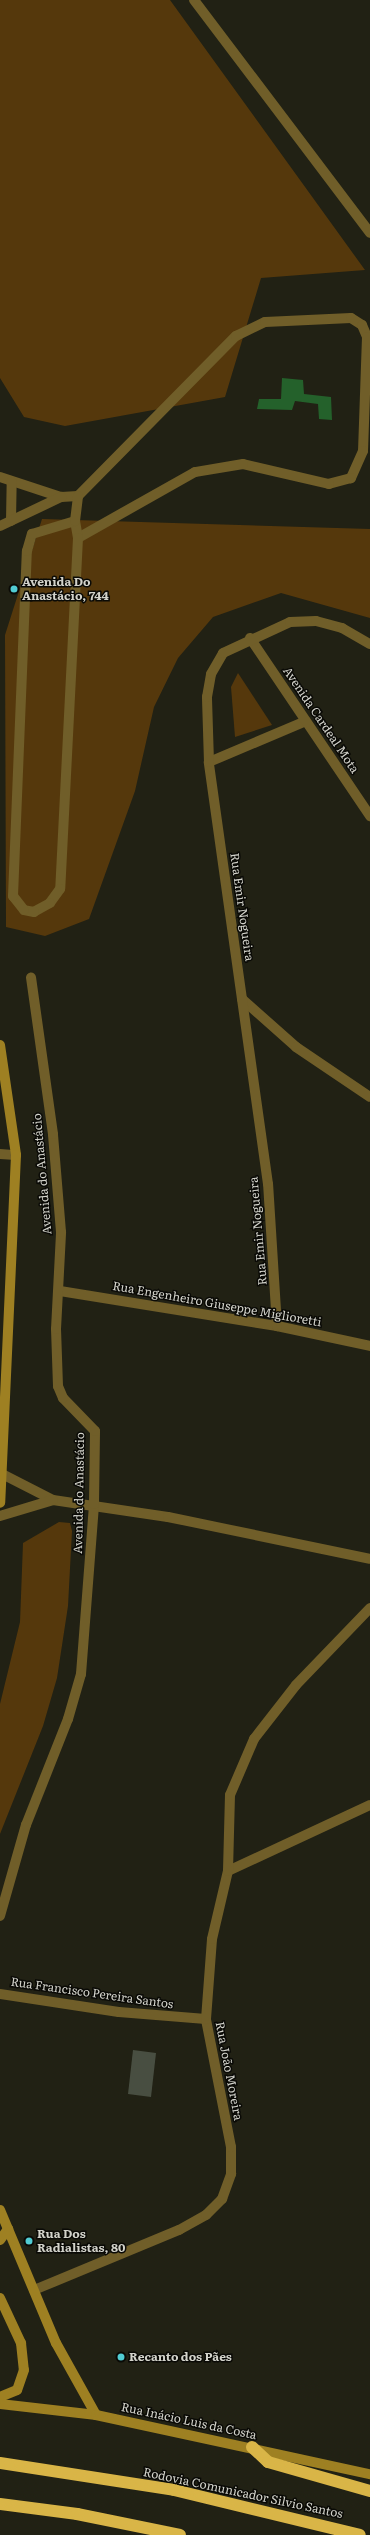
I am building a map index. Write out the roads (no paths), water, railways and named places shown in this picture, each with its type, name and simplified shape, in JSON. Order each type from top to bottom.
[{"type":"highway","points":[[252,2447],[268,2462],[370,2491]]},
{"type":"highway","name":"Rodovia Comunicador Silvio Santos","points":[[0,2463],[174,2490],[360,2535]]},
{"type":"highway","points":[[0,2504],[77,2514],[180,2535]]},
{"type":"main road","name":"Avenida do Anastácio","points":[[0,1045],[16,1155],[0,1503]]},
{"type":"main road","points":[[0,2210],[56,2342],[96,2415]]},
{"type":"main road","points":[[0,2240],[8,2229]]},
{"type":"main road","points":[[0,2298],[21,2343],[24,2370],[16,2390],[0,2397]]},
{"type":"main road","name":"Rua Inácio Luis da Costa","points":[[0,2404],[96,2415],[252,2447],[354,2469],[370,2474]]},
{"type":"street","points":[[194,0],[370,233]]},
{"type":"street","points":[[75,521],[32,534],[28,551],[13,896],[24,910],[34,912],[50,903],[60,889],[78,538],[75,521],[78,496],[236,336],[265,322],[350,318],[362,325],[367,337],[363,451],[351,478],[329,484],[244,464],[195,472],[78,538]]},
{"type":"street","points":[[0,477],[61,497],[78,496]]},
{"type":"street","points":[[11,521],[12,482]]},
{"type":"street","points":[[0,526],[61,497]]},
{"type":"street","name":"Rua Emir Nogueira","points":[[277,1326],[268,1184],[209,762],[207,697],[211,674],[223,653],[250,638],[290,622],[316,621],[342,628],[370,644]]},
{"type":"street","name":"Avenida Cardeal Mota","points":[[250,638],[370,816]]},
{"type":"street","points":[[209,762],[306,721]]},
{"type":"street","name":"Avenida do Anastácio","points":[[0,1916],[26,1825],[68,1719],[81,1674],[94,1504],[95,1430],[63,1398],[58,1386],[56,1329],[60,1291],[58,1178],[32,978]]},
{"type":"street","points":[[242,999],[296,1048],[370,1097]]},
{"type":"street","points":[[0,1154],[16,1155]]},
{"type":"street","name":"Rua Engenheiro Giuseppe Miglioretti","points":[[60,1291],[277,1326],[370,1346]]},
{"type":"street","points":[[2,1474],[53,1500],[94,1504],[370,1560]]},
{"type":"street","points":[[0,1516],[53,1500]]},
{"type":"street","name":"Rua João Moreira","points":[[34,2290],[179,2230],[206,2215],[222,2199],[231,2174],[232,2147],[206,2019],[212,1939],[228,1872],[230,1795],[254,1739],[296,1685],[370,1608]]},
{"type":"street","points":[[228,1872],[370,1805]]},
{"type":"street","name":"Rua Francisco Pereira Santos","points":[[0,1994],[118,2012],[206,2019]]},
{"type":"street","points":[[354,2469],[370,2470]]},
{"type":"place","name":"Avenida Do Anastácio, 744","points":[[14,589]]},
{"type":"place","name":"Rua Dos Radialistas, 80","points":[[29,2241]]},
{"type":"place","name":"Recanto dos Pães","points":[[121,2357]]}]
